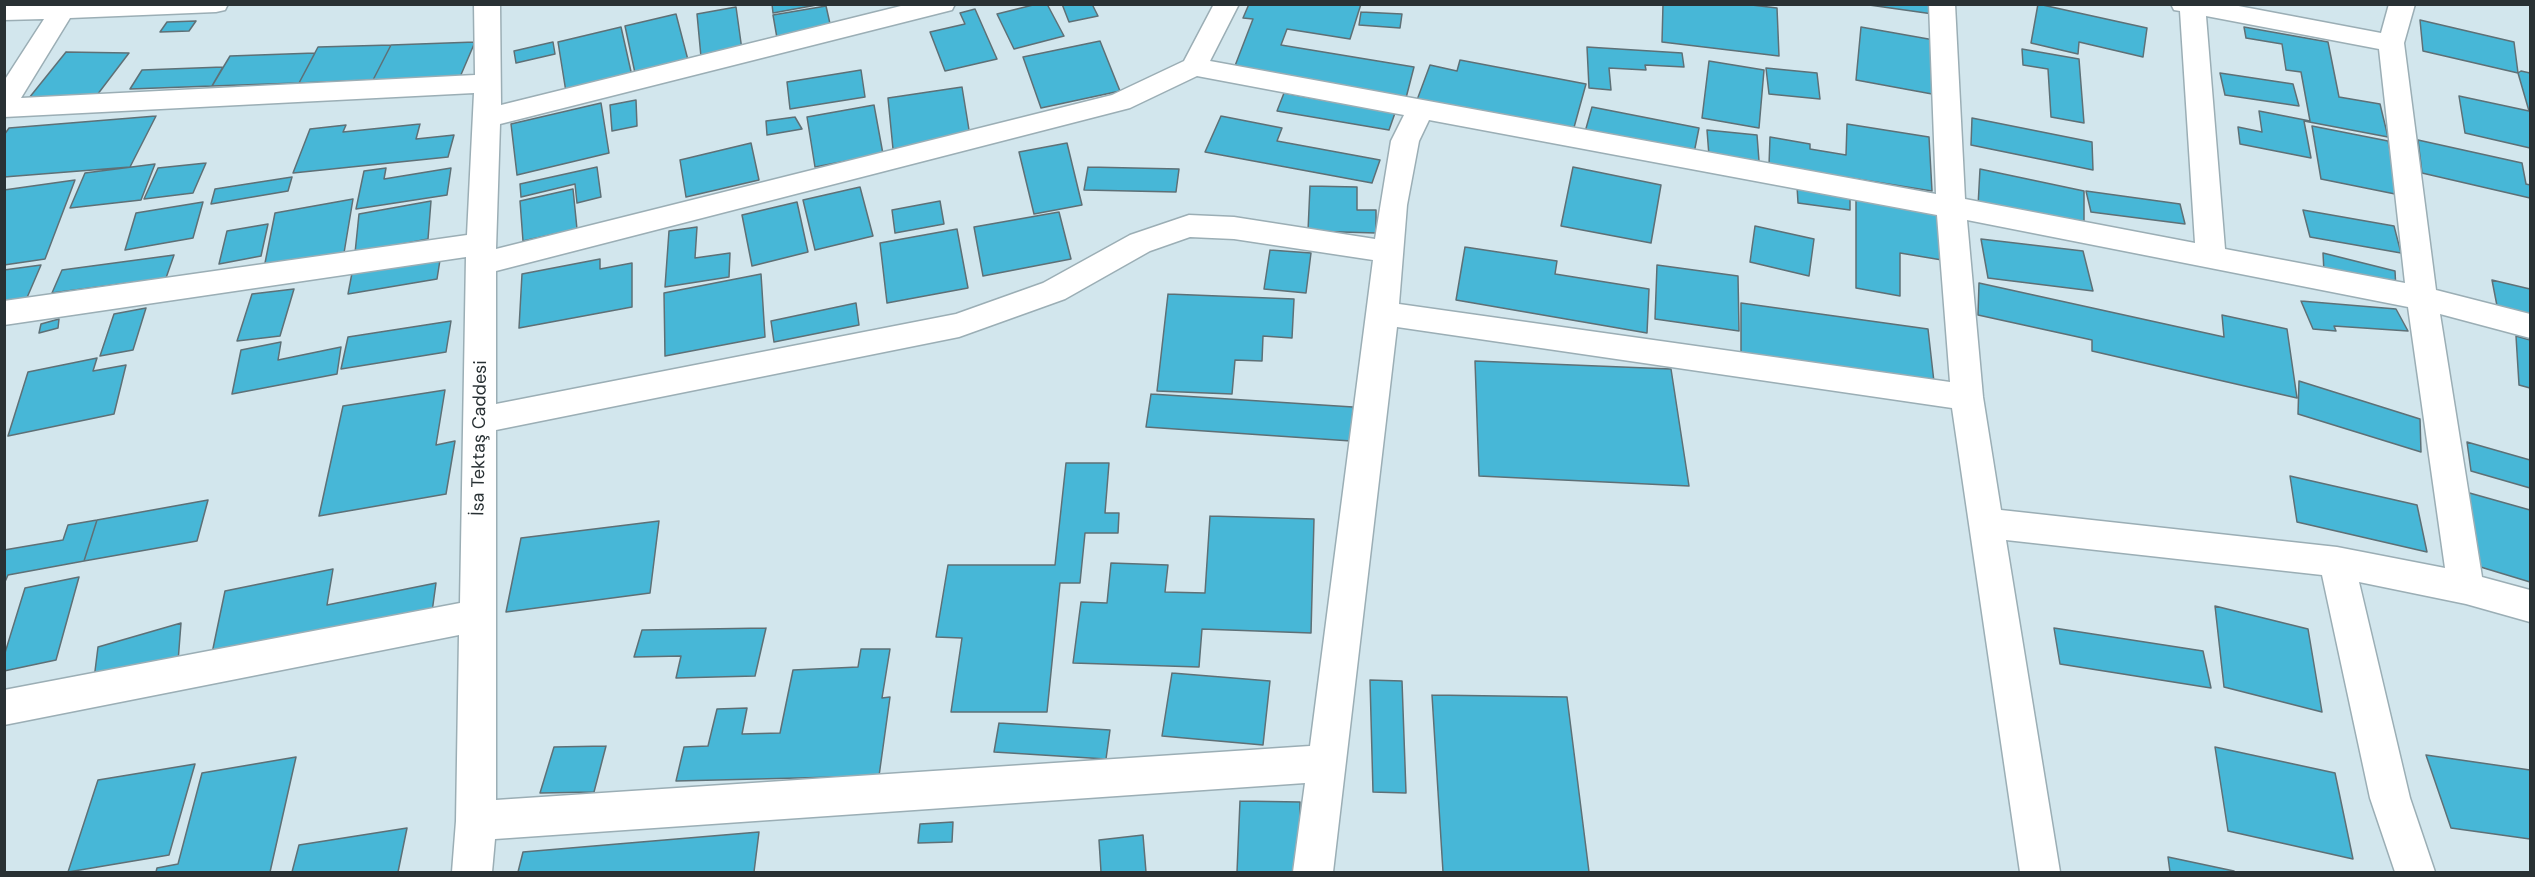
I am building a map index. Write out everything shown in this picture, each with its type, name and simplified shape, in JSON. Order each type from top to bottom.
[{"type":"street","points":[[4,12],[216,4]]},
{"type":"street","name":"İsa Tektaş Caddesi","points":[[472,873],[476,821],[482,253],[488,83],[487,4]]},
{"type":"street","points":[[486,118],[943,4]]},
{"type":"street","points":[[1194,67],[1227,4]]},
{"type":"street","points":[[1942,4],[1952,207],[1967,397],[1988,522],[2040,873]]},
{"type":"street","points":[[2402,4],[2391,43],[2422,298],[2466,588]]},
{"type":"street","points":[[2211,257],[2187,5],[2391,43]]},
{"type":"street","points":[[4,103],[62,10]]},
{"type":"street","points":[[4,313],[482,253],[1120,102],[1194,67],[2211,257],[2422,298],[2530,326]]},
{"type":"street","points":[[4,108],[488,83]]},
{"type":"street","points":[[1313,873],[1383,313],[1393,205],[1406,141],[1421,109]]},
{"type":"street","points":[[481,420],[959,325],[1054,291],[1140,243],[1189,226],[1234,228],[1388,252]]},
{"type":"street","points":[[1383,313],[1967,397]]},
{"type":"street","points":[[1988,522],[2337,562],[2466,588],[2530,606]]},
{"type":"street","points":[[2337,562],[2390,798],[2415,873]]},
{"type":"street","points":[[4,708],[477,616]]},
{"type":"street","points":[[476,821],[1328,763]]},
{"type":"building","points":[[772,4],[822,4],[773,13]]},
{"type":"building","points":[[1037,4],[1047,4],[1064,36],[1014,49],[997,14]]},
{"type":"building","points":[[1062,4],[1092,4],[1098,16],[1069,22]]},
{"type":"building","points":[[1249,4],[1361,4],[1350,39],[1287,29],[1281,45],[1414,67],[1406,98],[1233,71],[1253,19],[1243,18]]},
{"type":"building","points":[[1663,4],[1743,4],[1777,8],[1779,56],[1662,42]]},
{"type":"building","points":[[1862,4],[1932,4],[1933,14]]},
{"type":"building","points":[[2038,4],[2147,28],[2143,57],[2079,42],[2078,54],[2031,43]]},
{"type":"building","points":[[826,6],[831,28],[777,38],[773,15]]},
{"type":"building","points":[[736,7],[742,50],[701,57],[697,14]]},
{"type":"building","points":[[975,9],[997,59],[945,71],[930,32],[965,24],[960,13]]},
{"type":"building","points":[[1361,12],[1402,14],[1400,28],[1359,25]]},
{"type":"building","points":[[676,14],[688,60],[635,73],[625,26]]},
{"type":"building","points":[[2420,20],[2514,42],[2518,73],[2423,51]]},
{"type":"building","points":[[196,21],[189,31],[160,32],[167,22]]},
{"type":"building","points":[[621,27],[632,76],[566,92],[558,42]]},
{"type":"building","points":[[1861,27],[1934,40],[1932,94],[1856,80]]},
{"type":"building","points":[[2244,27],[2328,42],[2339,97],[2380,104],[2388,137],[2304,121],[2311,158],[2240,144],[2238,127],[2262,132],[2259,111],[2310,121],[2301,72],[2286,70],[2282,44],[2246,38]]},
{"type":"building","points":[[1100,41],[1120,91],[1041,108],[1023,57]]},
{"type":"building","points":[[475,42],[460,77],[373,80],[391,45]]},
{"type":"building","points":[[553,42],[555,54],[516,63],[514,51]]},
{"type":"building","points":[[391,45],[373,80],[299,83],[318,47]]},
{"type":"building","points":[[1587,47],[1682,53],[1684,67],[1645,65],[1646,70],[1609,68],[1611,90],[1589,88]]},
{"type":"building","points":[[2022,49],[2079,59],[2084,123],[2051,117],[2048,69],[2023,65]]},
{"type":"building","points":[[66,52],[129,53],[94,99],[29,98]]},
{"type":"building","points":[[315,53],[299,83],[212,86],[230,56]]},
{"type":"building","points":[[1460,60],[1586,84],[1573,131],[1417,100],[1430,65],[1457,71]]},
{"type":"building","points":[[1709,61],[1764,70],[1759,128],[1702,118]]},
{"type":"building","points":[[223,67],[212,86],[130,89],[142,70]]},
{"type":"building","points":[[1766,68],[1817,73],[1820,99],[1769,94]]},
{"type":"building","points":[[861,70],[865,97],[790,109],[787,82]]},
{"type":"building","points":[[2521,71],[2530,73],[2530,148],[2465,133],[2459,96],[2529,111],[2518,73]]},
{"type":"building","points":[[2220,73],[2293,84],[2299,106],[2225,95]]},
{"type":"building","points":[[962,87],[970,136],[893,149],[888,98]]},
{"type":"building","points":[[1284,93],[1395,113],[1389,130],[1277,111]]},
{"type":"building","points":[[636,100],[637,126],[612,131],[610,105]]},
{"type":"building","points":[[601,103],[609,153],[517,175],[511,124]]},
{"type":"building","points":[[874,105],[883,154],[815,167],[807,117]]},
{"type":"building","points":[[1592,107],[1699,128],[1694,153],[1585,132]]},
{"type":"building","points":[[156,116],[130,167],[4,177],[4,135],[9,128]]},
{"type":"building","points":[[1221,116],[1282,128],[1277,141],[1380,160],[1372,183],[1205,152]]},
{"type":"building","points":[[795,117],[802,129],[767,135],[766,121]]},
{"type":"building","points":[[1972,118],[2092,142],[2093,170],[1971,145]]},
{"type":"building","points":[[420,124],[416,139],[454,135],[448,157],[293,173],[310,129],[346,125],[343,132]]},
{"type":"building","points":[[1847,124],[1929,137],[1932,191],[1769,165],[1770,137],[1810,144],[1810,149],[1846,155]]},
{"type":"building","points":[[2312,126],[2388,141],[2400,195],[2321,179]]},
{"type":"building","points":[[1707,130],[1757,135],[1759,161],[1709,156]]},
{"type":"building","points":[[2418,140],[2522,163],[2526,184],[2530,185],[2530,198],[2422,173]]},
{"type":"building","points":[[751,143],[759,180],[686,197],[680,160]]},
{"type":"building","points":[[1067,143],[1082,205],[1034,214],[1019,152]]},
{"type":"building","points":[[206,163],[193,193],[144,199],[158,168]]},
{"type":"building","points":[[155,164],[141,200],[70,208],[85,173]]},
{"type":"building","points":[[597,167],[601,197],[577,203],[575,184],[521,197],[520,184]]},
{"type":"building","points":[[1088,167],[1179,169],[1176,192],[1084,190]]},
{"type":"building","points":[[1573,167],[1661,185],[1651,243],[1561,226]]},
{"type":"building","points":[[386,168],[384,179],[451,168],[447,195],[356,209],[364,171]]},
{"type":"building","points":[[1980,169],[2084,191],[2084,230],[1978,206]]},
{"type":"building","points":[[292,177],[288,191],[211,204],[215,189]]},
{"type":"building","points":[[75,180],[45,259],[4,265],[4,190]]},
{"type":"building","points":[[1310,186],[1357,187],[1357,210],[1376,210],[1376,233],[1308,231]]},
{"type":"building","points":[[1797,186],[1850,193],[1850,210],[1798,203]]},
{"type":"building","points":[[860,187],[873,236],[815,250],[803,200]]},
{"type":"building","points":[[573,189],[577,229],[523,241],[520,201]]},
{"type":"building","points":[[2086,191],[2180,204],[2185,224],[2091,212]]},
{"type":"building","points":[[353,199],[344,253],[264,268],[275,213]]},
{"type":"building","points":[[1856,199],[1940,214],[1942,260],[1900,253],[1900,296],[1856,288]]},
{"type":"building","points":[[431,201],[428,239],[355,253],[359,214]]},
{"type":"building","points":[[940,201],[944,224],[895,233],[892,210]]},
{"type":"building","points":[[203,202],[193,238],[125,250],[136,213]]},
{"type":"building","points":[[797,202],[808,252],[752,266],[742,215]]},
{"type":"building","points":[[2303,210],[2394,226],[2401,253],[2310,237]]},
{"type":"building","points":[[1059,212],[1071,259],[983,276],[974,227]]},
{"type":"building","points":[[268,224],[261,256],[219,264],[227,231]]},
{"type":"building","points":[[1755,226],[1814,239],[1809,276],[1750,262]]},
{"type":"building","points":[[697,227],[695,258],[730,253],[729,277],[665,287],[669,231]]},
{"type":"building","points":[[957,229],[968,288],[887,303],[880,243]]},
{"type":"building","points":[[1981,239],[2083,251],[2093,291],[1988,278]]},
{"type":"building","points":[[1465,247],[1557,261],[1555,274],[1649,289],[1647,333],[1456,300]]},
{"type":"building","points":[[1270,250],[1311,253],[1306,293],[1264,289]]},
{"type":"building","points":[[2323,253],[2395,271],[2396,290],[2324,272]]},
{"type":"building","points":[[174,255],[166,278],[52,293],[62,270]]},
{"type":"building","points":[[600,259],[600,269],[632,263],[632,307],[519,328],[522,274]]},
{"type":"building","points":[[440,260],[437,279],[348,294],[352,273]]},
{"type":"building","points":[[41,265],[26,300],[4,303],[4,270]]},
{"type":"building","points":[[1657,265],[1738,276],[1739,331],[1655,319]]},
{"type":"building","points":[[761,274],[765,337],[665,356],[664,293]]},
{"type":"building","points":[[2492,280],[2530,289],[2530,319],[2498,311]]},
{"type":"building","points":[[1979,283],[2224,337],[2222,315],[2287,329],[2297,398],[2092,351],[2092,340],[1978,315]]},
{"type":"building","points":[[294,289],[280,336],[237,341],[252,294]]},
{"type":"building","points":[[1168,294],[1294,299],[1292,338],[1263,336],[1262,361],[1235,360],[1232,394],[1157,391]]},
{"type":"building","points":[[2301,301],[2396,309],[2408,331],[2334,326],[2336,331],[2313,329]]},
{"type":"building","points":[[856,303],[859,325],[774,342],[771,321]]},
{"type":"building","points":[[1741,303],[1928,329],[1934,382],[1741,354]]},
{"type":"building","points":[[146,308],[133,350],[100,356],[114,314]]},
{"type":"building","points":[[59,319],[58,328],[39,333],[41,324]]},
{"type":"building","points":[[451,321],[446,352],[341,369],[348,337]]},
{"type":"building","points":[[2516,336],[2530,340],[2530,388],[2519,385]]},
{"type":"building","points":[[281,342],[278,360],[341,347],[337,374],[232,394],[241,350]]},
{"type":"building","points":[[97,358],[93,371],[126,365],[114,414],[8,436],[28,372]]},
{"type":"building","points":[[1475,361],[1671,369],[1689,486],[1479,476]]},
{"type":"building","points":[[2299,381],[2420,419],[2421,452],[2298,414]]},
{"type":"building","points":[[445,390],[436,445],[455,441],[446,494],[319,516],[343,406]]},
{"type":"building","points":[[1151,394],[1353,407],[1351,441],[1146,427]]},
{"type":"building","points":[[2467,442],[2530,460],[2530,488],[2471,471]]},
{"type":"building","points":[[1066,463],[1109,463],[1105,513],[1119,513],[1118,533],[1085,533],[1080,583],[1060,583],[1047,712],[951,712],[962,638],[936,637],[948,565],[1055,565]]},
{"type":"building","points":[[2290,476],[2417,505],[2427,552],[2297,522]]},
{"type":"building","points":[[2466,492],[2530,510],[2530,582],[2474,565]]},
{"type":"building","points":[[208,500],[197,541],[84,561],[97,520]]},
{"type":"building","points":[[1210,516],[1314,519],[1311,633],[1202,629],[1199,667],[1073,663],[1081,602],[1107,603],[1111,563],[1168,565],[1165,592],[1205,593]]},
{"type":"building","points":[[97,520],[84,561],[8,575],[4,584],[4,550],[63,540],[68,525]]},
{"type":"building","points":[[659,521],[650,593],[506,612],[521,538]]},
{"type":"building","points":[[333,569],[327,605],[436,583],[432,612],[211,658],[225,591]]},
{"type":"building","points":[[79,577],[56,660],[4,671],[4,656],[25,588]]},
{"type":"building","points":[[2215,606],[2308,629],[2322,712],[2224,687]]},
{"type":"building","points":[[181,623],[178,662],[93,687],[98,647]]},
{"type":"building","points":[[766,628],[755,676],[676,678],[681,656],[634,657],[642,630]]},
{"type":"building","points":[[2054,628],[2203,651],[2211,688],[2060,664]]},
{"type":"building","points":[[861,649],[890,649],[882,698],[890,697],[879,776],[676,781],[684,747],[708,746],[717,709],[747,708],[742,734],[780,733],[793,670],[858,667]]},
{"type":"building","points":[[1172,673],[1270,681],[1263,745],[1162,736]]},
{"type":"building","points":[[1370,680],[1402,681],[1406,793],[1373,792]]},
{"type":"building","points":[[1432,695],[1567,697],[1589,872],[1443,872]]},
{"type":"building","points":[[999,723],[1110,730],[1106,759],[994,752]]},
{"type":"building","points":[[606,746],[594,792],[540,793],[554,747]]},
{"type":"building","points":[[2215,747],[2335,773],[2353,859],[2228,831]]},
{"type":"building","points":[[2426,755],[2530,770],[2530,839],[2451,828]]},
{"type":"building","points":[[296,757],[270,872],[156,872],[157,868],[178,864],[202,773]]},
{"type":"building","points":[[195,764],[169,855],[68,872],[98,780]]},
{"type":"building","points":[[1240,801],[1300,802],[1300,872],[1237,872]]},
{"type":"building","points":[[953,822],[952,842],[918,843],[920,824]]},
{"type":"building","points":[[407,828],[398,872],[292,872],[299,845]]},
{"type":"building","points":[[759,832],[754,872],[518,872],[523,852]]},
{"type":"building","points":[[1143,835],[1146,872],[1101,872],[1099,840]]},
{"type":"building","points":[[2168,857],[2234,871],[2235,872],[2170,872]]}]
